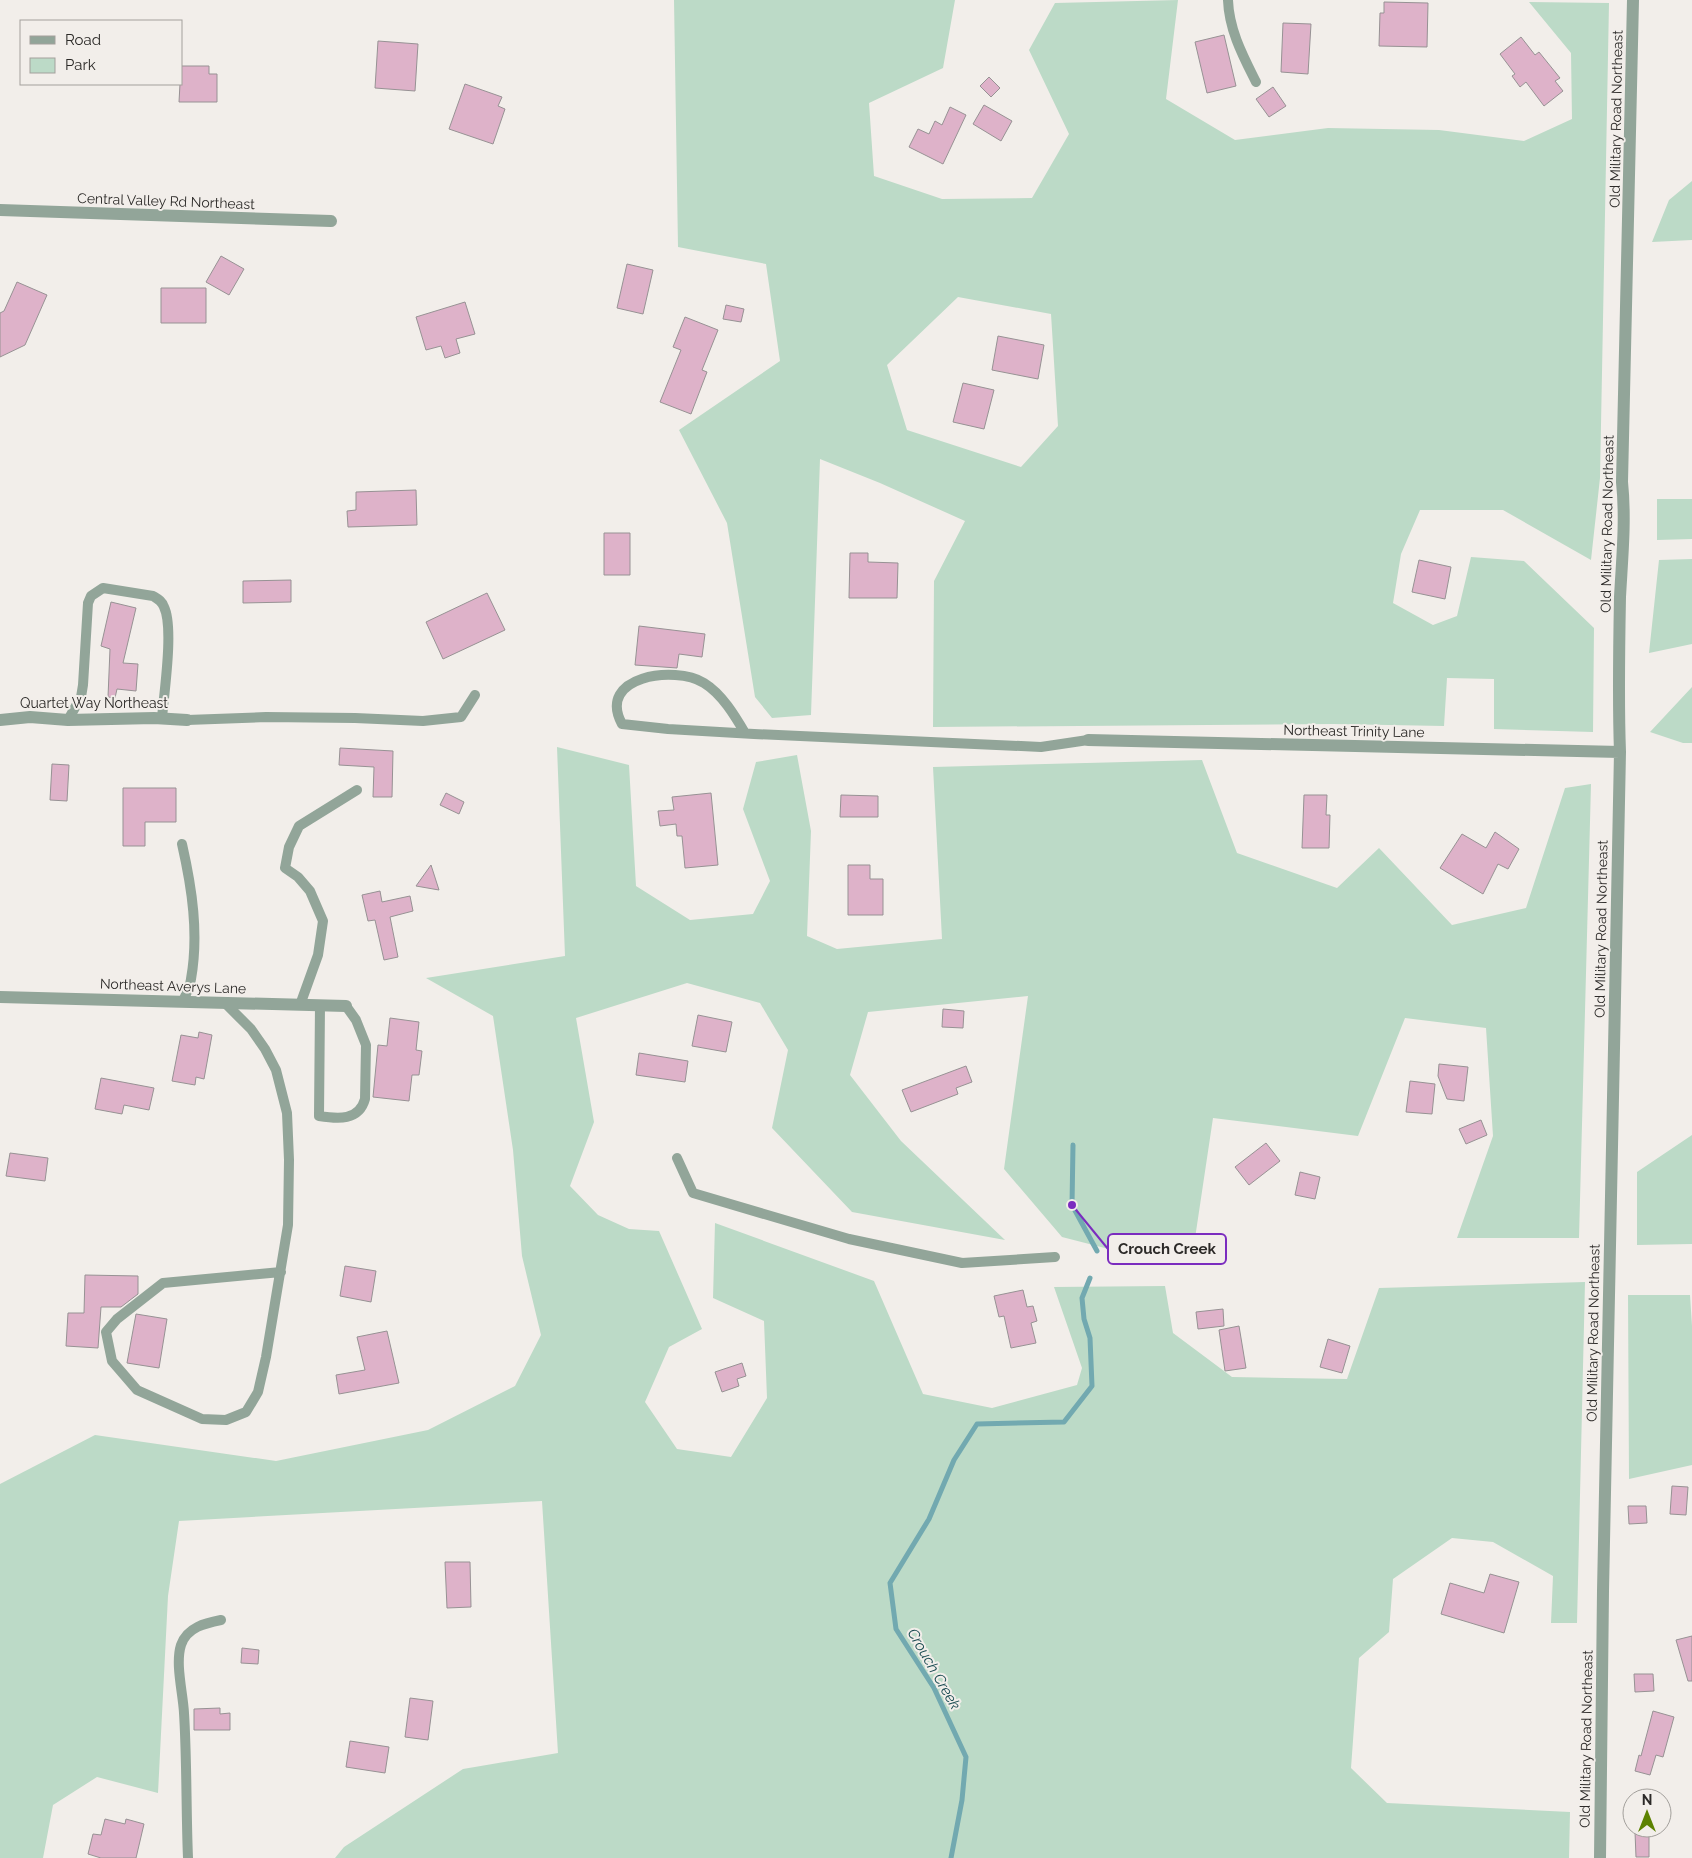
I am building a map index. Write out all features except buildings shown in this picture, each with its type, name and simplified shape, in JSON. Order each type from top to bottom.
[{"type":"street","name":"Old Military Road Northeast","points":[[1600,1858],[1603,1592],[1620,752],[1618,714],[1624,502],[1622,482],[1633,0]]},
{"type":"street","name":"Central Valley Rd Northeast","points":[[0,210],[331,221]]},
{"type":"street","name":"Quartet Way Northeast","points":[[0,720],[30,717],[68,720],[162,718],[187,720]]},
{"type":"street","name":"Northeast Trinity Lane","points":[[1088,740],[1620,752]]},
{"type":"street","name":"Northeast Averys Lane","points":[[0,997],[346,1006]]},
{"type":"lane","points":[[1228,0],[1228,14],[1239,48],[1256,82]]},
{"type":"lane","points":[[68,720],[81,697],[88,603],[91,596],[103,588],[153,596],[160,600],[164,606],[167,615],[168,646],[162,718]]},
{"type":"lane","points":[[745,733],[727,706],[713,690],[704,682],[690,677],[653,675],[638,680],[626,688],[620,695],[617,706],[618,716],[622,724],[668,729],[745,733],[1041,747],[1088,740]]},
{"type":"lane","points":[[187,720],[266,717],[423,721],[461,717],[475,695]]},
{"type":"lane","points":[[300,1005],[318,955],[323,921],[310,891],[298,877],[285,868],[289,847],[299,826],[357,790]]},
{"type":"lane","points":[[182,844],[191,886],[194,939],[191,981],[183,1001]]},
{"type":"lane","points":[[224,1002],[251,1029],[265,1050],[276,1070],[287,1113],[289,1160],[288,1225],[281,1272],[266,1357],[258,1392],[246,1412],[226,1420],[202,1419],[137,1390],[112,1361],[106,1332],[117,1319],[163,1283],[281,1272]]},
{"type":"lane","points":[[320,1005],[319,1116],[337,1119],[358,1112],[363,1106],[365,1098],[366,1045],[359,1026],[346,1006]]},
{"type":"lane","points":[[677,1158],[693,1193],[849,1239],[962,1263],[1055,1257]]},
{"type":"lane","points":[[188,1858],[184,1712],[179,1669],[181,1646],[185,1637],[200,1624],[221,1620]]},
{"type":"green space","points":[[674,0],[955,0],[943,68],[869,103],[874,176],[942,199],[1032,198],[1069,134],[1029,50],[1055,3],[1178,0],[1166,99],[1235,140],[1328,128],[1439,130],[1524,141],[1572,119],[1571,53],[1529,2],[1609,3],[1600,478],[1591,560],[1503,510],[1420,510],[1401,554],[1393,603],[1433,625],[1457,616],[1471,557],[1524,561],[1594,628],[1593,732],[1494,729],[1494,679],[1447,678],[1444,726],[1333,724],[933,727],[934,581],[965,521],[880,483],[820,459],[811,715],[772,718],[755,697],[727,523],[679,430],[780,361],[766,264],[678,247]],"holes":[[[958,297],[1051,314],[1058,426],[1021,467],[907,430],[887,365]]]},
{"type":"green space","points":[[1692,181],[1692,240],[1652,242],[1669,200]]},
{"type":"green space","points":[[1657,499],[1692,499],[1692,539],[1657,540]]},
{"type":"green space","points":[[1692,559],[1692,644],[1649,653],[1659,560]]},
{"type":"green space","points":[[1692,687],[1692,743],[1683,743],[1650,732]]},
{"type":"green space","points":[[557,747],[629,765],[636,886],[690,920],[753,914],[770,881],[743,809],[756,762],[797,755],[811,831],[807,936],[837,949],[942,939],[933,767],[1202,760],[1237,853],[1337,888],[1379,848],[1452,925],[1526,908],[1565,788],[1591,784],[1579,1238],[1457,1238],[1493,1136],[1486,1028],[1405,1018],[1358,1136],[1213,1118],[1194,1245],[1132,1255],[1062,1237],[1004,1169],[1028,996],[868,1012],[850,1075],[901,1141],[1005,1240],[852,1212],[772,1128],[788,1050],[760,1003],[687,983],[576,1018],[594,1122],[570,1186],[598,1215],[629,1229],[659,1231],[702,1329],[669,1347],[645,1402],[677,1449],[731,1457],[767,1398],[764,1321],[713,1298],[715,1223],[874,1281],[923,1394],[992,1408],[1077,1385],[1082,1368],[1054,1287],[1165,1286],[1173,1333],[1232,1377],[1347,1379],[1379,1288],[1585,1282],[1577,1623],[1551,1623],[1553,1576],[1493,1542],[1452,1538],[1393,1579],[1389,1632],[1359,1658],[1351,1768],[1387,1803],[1570,1812],[1569,1858],[335,1858],[344,1847],[463,1769],[558,1753],[542,1501],[179,1521],[168,1596],[158,1793],[97,1777],[53,1805],[43,1858],[0,1858],[0,1484],[95,1435],[276,1461],[428,1430],[515,1386],[541,1335],[522,1256],[513,1150],[493,1016],[426,978],[565,956]]},
{"type":"green space","points":[[1692,1135],[1692,1244],[1637,1245],[1637,1172]]},
{"type":"green space","points":[[1628,1295],[1690,1295],[1692,1326],[1692,1465],[1629,1479]]},
{"type":"waterway","name":"Crouch Creek","points":[[1073,1145],[1072,1205],[1097,1251]]},
{"type":"waterway","name":"Crouch Creek","points":[[951,1858],[962,1800],[966,1757],[934,1688],[896,1629],[890,1583],[929,1519],[954,1460],[977,1424],[1064,1422],[1092,1386],[1090,1338],[1084,1319],[1082,1298],[1090,1278]]},
{"type":"place","name":"Crouch Creek","points":[[1072,1205]]}]
